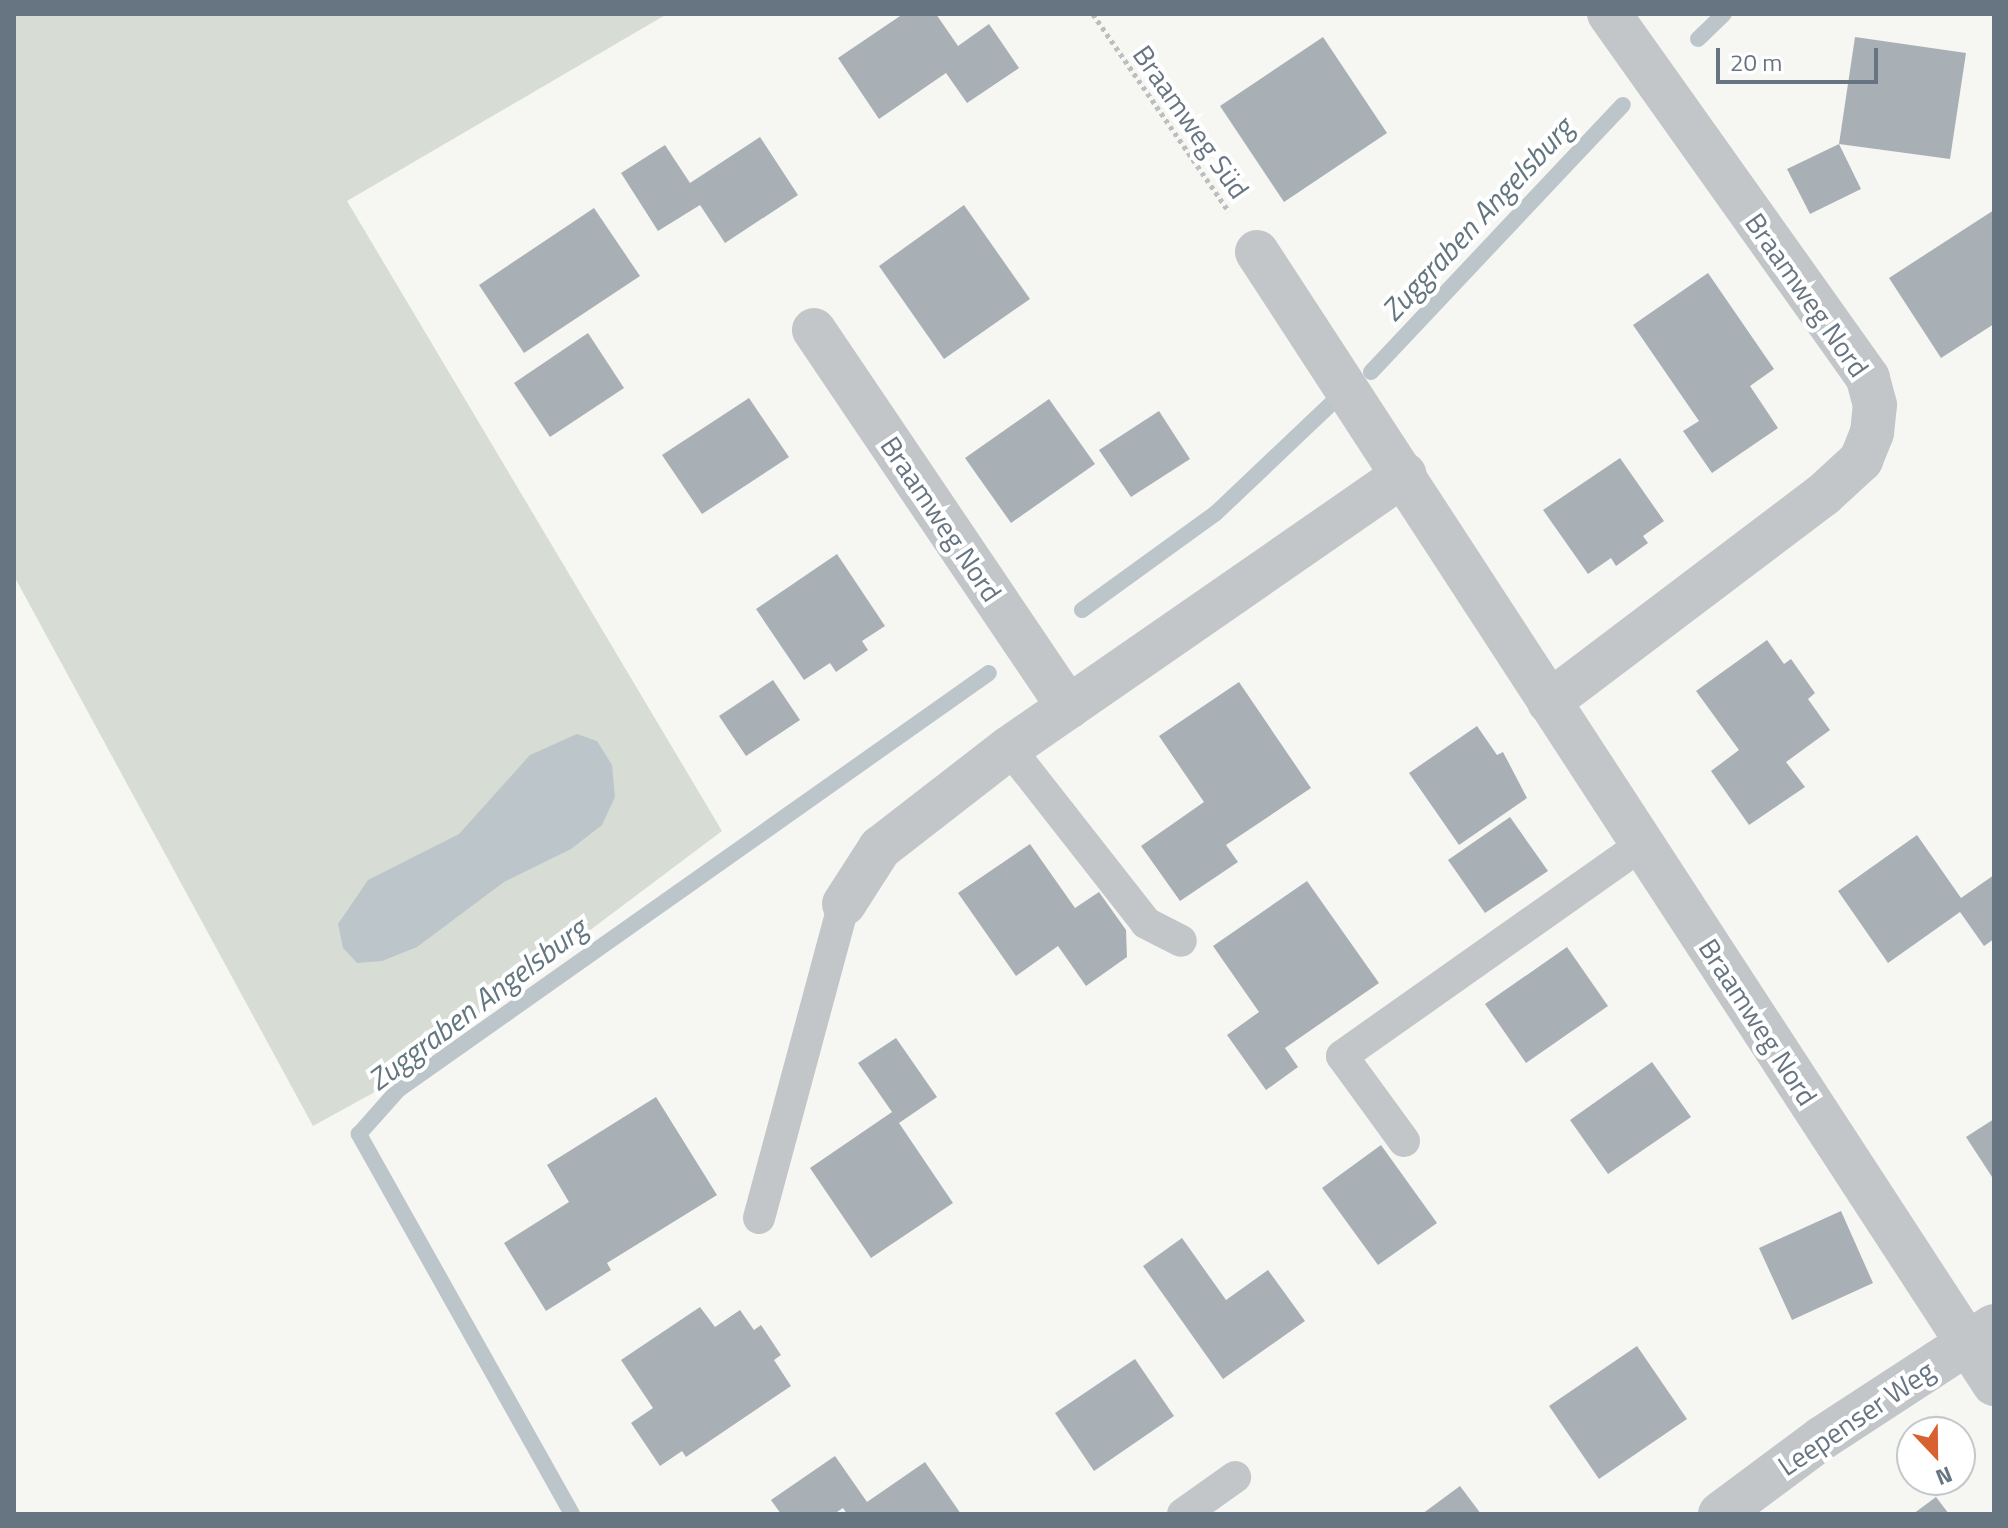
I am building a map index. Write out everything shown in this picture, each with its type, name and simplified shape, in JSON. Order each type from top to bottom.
[{"type":"street","name":"Braamweg Nord","points":[[1549,702],[1823,495],[1861,460],[1872,433],[1875,405],[1868,378],[1609,14]]},
{"type":"street","name":"Braamweg Nord","points":[[1257,252],[1642,844],[1980,1334],[1994,1384]]},
{"type":"street","name":"Braamweg Nord","points":[[814,330],[1068,707]]},
{"type":"street","points":[[844,904],[880,848],[1009,748],[1404,474]]},
{"type":"street","name":"Leepenser Weg","points":[[1720,1514],[1822,1438],[1980,1334]]},
{"type":"lane","points":[[1009,748],[1146,923],[1181,941]]},
{"type":"lane","points":[[1404,1141],[1342,1056],[1642,844]]},
{"type":"lane","points":[[759,1218],[844,904]]},
{"type":"lane","points":[[1183,1514],[1235,1477]]},
{"type":"path","name":"Braamweg Süd","points":[[1093,14],[1257,252]]},
{"type":"shaded area","points":[[14,14],[667,14],[347,201],[722,831],[373,1093],[313,1126],[14,576]]},
{"type":"shaded area","points":[[577,734],[597,741],[612,765],[615,797],[602,825],[571,849],[504,882],[417,947],[382,961],[357,963],[343,948],[338,924],[368,880],[459,834],[530,755]]},
{"type":"building","points":[[903,14],[936,14],[958,46],[989,24],[1019,68],[967,103],[946,73],[879,119],[838,58]]},
{"type":"building","points":[[1323,37],[1387,133],[1284,202],[1220,106]]},
{"type":"building","points":[[1855,37],[1966,53],[1950,159],[1839,144]]},
{"type":"building","points":[[760,137],[798,195],[725,243],[700,205],[658,231],[621,173],[665,145],[690,183]]},
{"type":"building","points":[[1839,144],[1861,189],[1810,214],[1787,169]]},
{"type":"building","points":[[964,205],[1030,299],[944,359],[879,266]]},
{"type":"building","points":[[594,208],[640,276],[524,353],[479,285]]},
{"type":"building","points":[[1994,210],[1994,324],[1941,358],[1889,278]]},
{"type":"building","points":[[1708,273],[1774,369],[1750,386],[1778,428],[1712,473],[1683,431],[1699,421],[1633,325]]},
{"type":"building","points":[[588,333],[624,388],[550,437],[514,383]]},
{"type":"building","points":[[749,398],[789,457],[702,514],[662,455]]},
{"type":"building","points":[[1049,399],[1095,464],[1011,523],[965,458]]},
{"type":"building","points":[[1159,411],[1190,459],[1131,497],[1099,450]]},
{"type":"building","points":[[1620,458],[1664,521],[1643,536],[1648,543],[1616,566],[1611,558],[1588,574],[1543,510]]},
{"type":"building","points":[[837,554],[885,626],[862,641],[868,650],[836,672],[830,663],[804,680],[756,609]]},
{"type":"building","points":[[1767,640],[1784,664],[1791,659],[1815,693],[1808,699],[1830,730],[1786,762],[1805,787],[1749,825],[1711,771],[1739,750],[1696,691]]},
{"type":"building","points":[[773,680],[800,720],[746,756],[719,716]]},
{"type":"building","points":[[1239,682],[1311,788],[1226,845],[1238,862],[1180,901],[1141,846],[1204,802],[1159,736]]},
{"type":"building","points":[[1477,726],[1497,755],[1503,752],[1527,798],[1459,845],[1409,773]]},
{"type":"building","points":[[1510,817],[1548,871],[1485,913],[1448,860]]},
{"type":"building","points":[[1917,835],[1961,898],[1994,875],[1994,939],[1984,946],[1960,912],[1888,963],[1838,891]]},
{"type":"building","points":[[1030,844],[1075,908],[1099,892],[1126,930],[1127,957],[1086,986],[1058,946],[1016,976],[958,893]]},
{"type":"building","points":[[1307,881],[1379,983],[1285,1048],[1298,1067],[1266,1090],[1227,1035],[1259,1012],[1213,946]]},
{"type":"building","points":[[1567,947],[1608,1006],[1526,1063],[1485,1004]]},
{"type":"building","points":[[896,1038],[937,1097],[899,1123],[953,1203],[871,1258],[810,1168],[892,1112],[858,1063]]},
{"type":"building","points":[[1652,1062],[1691,1117],[1608,1174],[1570,1120]]},
{"type":"building","points":[[656,1097],[717,1195],[607,1263],[611,1270],[546,1311],[504,1243],[569,1202],[547,1165]]},
{"type":"building","points":[[1994,1119],[1994,1180],[1966,1137]]},
{"type":"building","points":[[1381,1145],[1437,1223],[1378,1265],[1322,1188]]},
{"type":"building","points":[[1841,1211],[1873,1283],[1792,1320],[1759,1248]]},
{"type":"building","points":[[1182,1238],[1226,1300],[1268,1270],[1305,1321],[1223,1379],[1143,1266]]},
{"type":"building","points":[[700,1307],[715,1327],[740,1310],[754,1330],[761,1325],[781,1355],[774,1360],[791,1386],[686,1457],[682,1451],[660,1466],[631,1423],[653,1408],[621,1360]]},
{"type":"building","points":[[1637,1346],[1687,1419],[1599,1479],[1549,1406]]},
{"type":"building","points":[[1135,1359],[1174,1416],[1094,1471],[1055,1413]]},
{"type":"building","points":[[835,1456],[867,1502],[925,1462],[961,1514],[847,1514],[843,1508],[834,1514],[781,1514],[771,1500]]},
{"type":"building","points":[[1460,1486],[1481,1514],[1422,1514]]},
{"type":"building","points":[[1936,1497],[1949,1514],[1913,1514]]},
{"type":"waterway","name":"Zuggraben Angelsburg","points":[[1698,39],[1724,14]]},
{"type":"waterway","name":"Zuggraben Angelsburg","points":[[1371,372],[1623,105]]},
{"type":"waterway","name":"Zuggraben Angelsburg","points":[[1082,610],[1216,513],[1331,404]]},
{"type":"waterway","name":"Zuggraben Angelsburg","points":[[572,1514],[359,1134],[398,1090],[989,673]]}]
